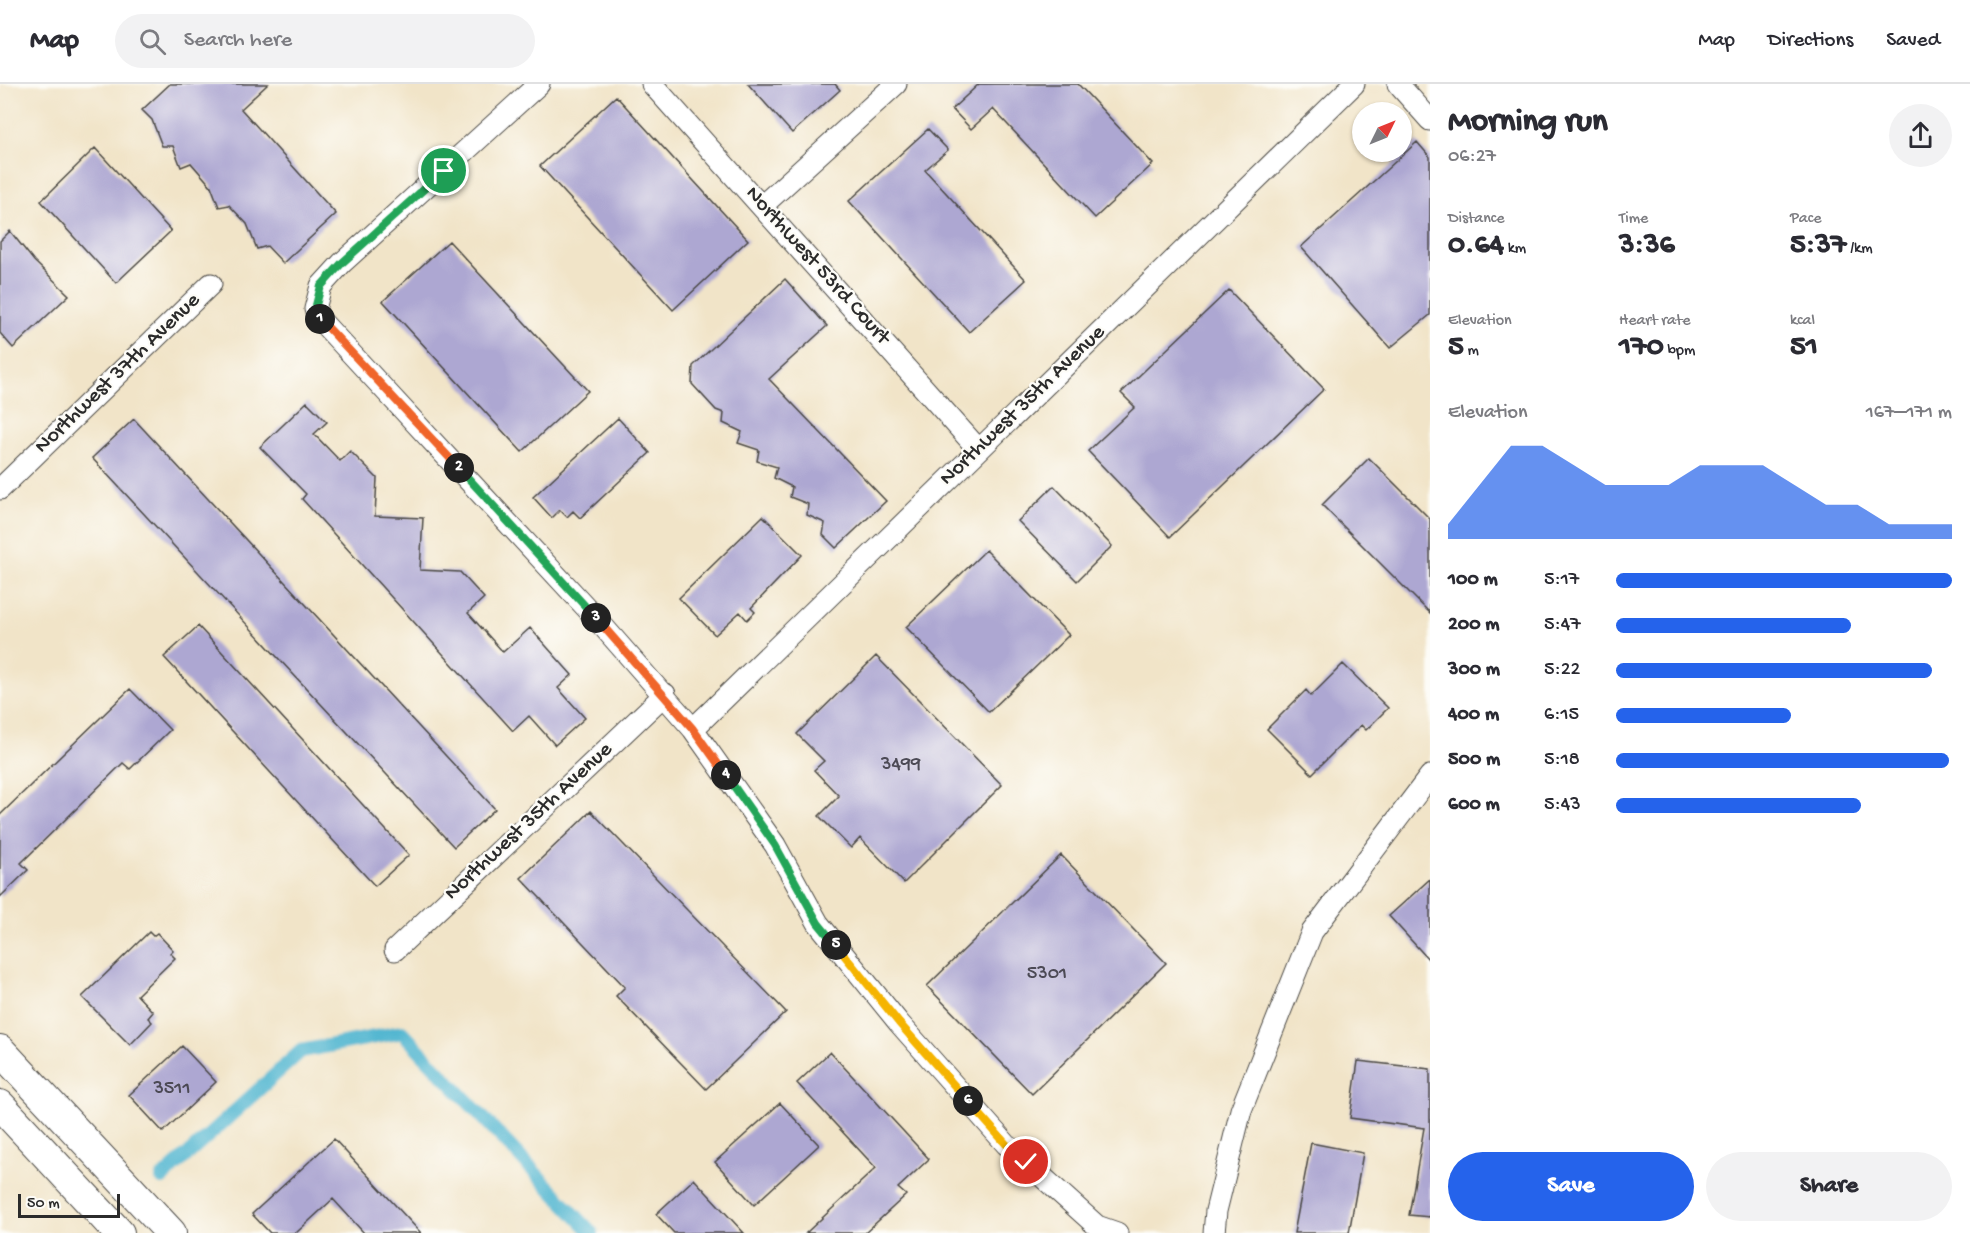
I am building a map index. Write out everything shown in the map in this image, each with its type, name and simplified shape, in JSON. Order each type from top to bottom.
[{"type":"highway","points":[[0,1050],[171,1233]]},
{"type":"highway","points":[[0,1105],[119,1233]]},
{"type":"street","points":[[539,84],[342,263],[321,286],[315,309],[322,322],[665,694],[693,729],[775,845],[818,923],[899,1023],[1006,1144],[1097,1226],[1117,1233]]},
{"type":"street","name":"Northwest 53rd Court","points":[[652,84],[979,450]]},
{"type":"street","points":[[763,206],[896,84]]},
{"type":"street","name":"Northwest 35th Avenue","points":[[693,729],[1354,84]]},
{"type":"street","points":[[1398,84],[1430,120]]},
{"type":"street","name":"Northwest 37th Avenue","points":[[0,489],[211,284]]},
{"type":"street","name":"Northwest 35th Avenue","points":[[395,950],[665,694]]},
{"type":"street","points":[[1214,1233],[1216,1211],[1241,1110],[1312,932],[1430,776]]},
{"type":"building","points":[[170,84],[268,84],[241,109],[336,214],[283,263],[267,246],[257,249],[247,224],[229,205],[219,207],[211,186],[191,163],[181,167],[173,146],[162,146],[152,120],[142,110]]},
{"type":"building","points":[[748,84],[835,84],[840,90],[792,133]]},
{"type":"building","points":[[979,84],[1078,84],[1153,164],[1095,218],[993,109],[971,129],[952,109]]},
{"type":"building","points":[[616,96],[748,240],[673,310],[540,166]]},
{"type":"building","points":[[928,129],[948,150],[925,170],[1026,280],[969,332],[849,201]]},
{"type":"building","points":[[1417,142],[1430,157],[1430,315],[1390,348],[1301,247],[1395,162],[1412,162],[1412,147]]},
{"type":"building","points":[[95,148],[171,231],[116,283],[41,201]]},
{"type":"building","points":[[10,231],[34,261],[69,295],[13,348],[0,333],[0,241]]},
{"type":"building","points":[[449,241],[588,391],[522,452],[383,301]]},
{"type":"building","points":[[785,279],[827,326],[769,379],[886,501],[836,548],[823,535],[825,523],[807,515],[808,504],[790,497],[792,487],[774,478],[777,467],[757,461],[759,450],[738,443],[742,432],[723,423],[724,413],[716,410],[692,384],[693,366]]},
{"type":"building","points":[[1229,290],[1324,389],[1170,537],[1088,451],[1135,407],[1121,393]]},
{"type":"building","points":[[307,402],[327,422],[314,434],[340,461],[350,451],[377,478],[375,516],[423,518],[420,570],[460,572],[484,598],[468,613],[503,652],[530,628],[572,675],[558,688],[585,718],[555,745],[529,716],[513,731],[302,499],[306,494],[260,447]]},
{"type":"building","points":[[618,418],[650,453],[580,518],[573,511],[567,517],[560,510],[552,518],[533,497]]},
{"type":"building","points":[[134,419],[495,809],[454,847],[92,458]]},
{"type":"building","points":[[1369,458],[1430,519],[1430,613],[1322,505]]},
{"type":"building","points":[[1054,486],[1112,546],[1077,581],[1018,521]]},
{"type":"building","points":[[763,516],[802,555],[751,608],[755,612],[747,620],[740,612],[715,635],[679,598]]},
{"type":"building","points":[[986,550],[1069,635],[989,712],[906,627]]},
{"type":"building","points":[[198,626],[409,855],[375,886],[164,657]]},
{"type":"building","points":[[876,656],[1002,785],[904,883],[860,838],[851,848],[819,816],[839,796],[814,770],[824,761],[797,734]]},
{"type":"building","points":[[1343,664],[1388,708],[1366,730],[1361,725],[1312,774],[1267,729],[1306,690],[1311,696]]},
{"type":"building","points":[[130,689],[170,730],[130,769],[123,763],[21,863],[28,870],[0,897],[0,815]]},
{"type":"building","points":[[591,811],[786,1012],[706,1089],[616,996],[625,987],[521,878]]},
{"type":"building","points":[[1061,855],[1166,963],[1032,1094],[927,986]]},
{"type":"building","points":[[1430,879],[1430,961],[1389,916]]},
{"type":"building","points":[[149,932],[153,936],[157,933],[173,950],[170,953],[175,958],[137,995],[153,1012],[148,1018],[152,1022],[130,1045],[82,997]]},
{"type":"building","points":[[182,1046],[216,1082],[163,1132],[129,1095]]},
{"type":"building","points":[[830,1052],[929,1159],[898,1188],[906,1195],[865,1233],[806,1233],[876,1168],[797,1083]]},
{"type":"building","points":[[1358,1061],[1430,1069],[1430,1217],[1409,1215],[1424,1128],[1350,1118]]},
{"type":"building","points":[[780,1103],[819,1145],[754,1205],[715,1162]]},
{"type":"building","points":[[334,1139],[421,1233],[364,1233],[333,1199],[296,1233],[270,1233],[252,1214]]},
{"type":"building","points":[[1311,1143],[1363,1153],[1349,1233],[1294,1233]]},
{"type":"building","points":[[694,1179],[744,1233],[674,1233],[656,1214]]},
{"type":"waterway","points":[[162,1178],[301,1051],[402,1032],[592,1233]]},
{"type":"route","points":[[444,171],[342,263],[321,286],[315,309],[322,322],[665,694],[693,729],[775,845],[818,923],[899,1023],[1006,1144],[1026,1162]]}]
